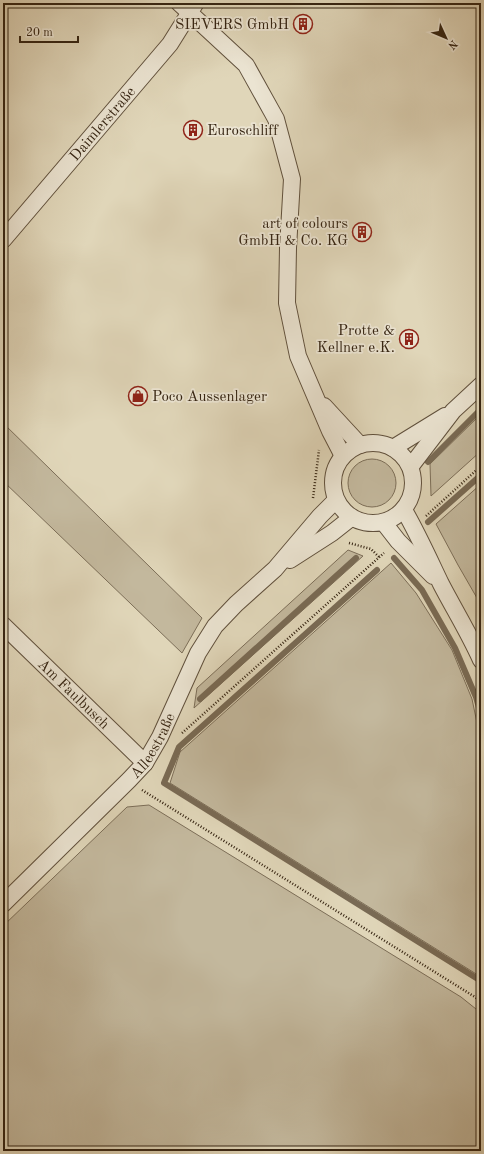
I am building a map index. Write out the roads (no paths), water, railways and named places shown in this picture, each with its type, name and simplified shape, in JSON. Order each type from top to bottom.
[{"type":"street","name":"Daimlerstraße","points":[[3,240],[170,44],[188,6]]},
{"type":"street","points":[[188,6],[246,65],[276,119],[292,179],[288,248],[287,304],[298,356],[330,431],[343,456]]},
{"type":"street","points":[[393,448],[453,411],[481,386]]},
{"type":"street","points":[[317,399],[360,445]]},
{"type":"street","points":[[411,466],[453,411]]},
{"type":"street","points":[[375,442],[393,448],[402,455],[411,466],[414,483],[411,498],[404,510],[394,518],[384,523],[368,524],[351,518],[342,510],[336,500],[333,489],[334,473],[343,456],[360,445],[375,442]]},
{"type":"street","name":"Alleestraße","points":[[3,904],[145,763],[160,737],[198,653],[215,626],[236,604],[275,569],[320,516],[336,500]]},
{"type":"street","points":[[404,510],[414,527],[441,584],[472,638],[481,660]]},
{"type":"street","name":"Alleestraße","points":[[275,569],[332,533],[351,518]]},
{"type":"street","points":[[384,523],[398,540],[441,584]]},
{"type":"street","name":"Am Faulbusch","points":[[3,625],[145,763]]},
{"type":"waterway","points":[[428,462],[481,409]]},
{"type":"waterway","points":[[428,522],[481,475]]},
{"type":"waterway","points":[[200,699],[356,558]]},
{"type":"waterway","points":[[394,558],[422,590],[455,648],[476,697],[481,715]]},
{"type":"waterway","points":[[377,570],[179,747],[164,783],[481,981]]},
{"type":"place","name":"SIEVERS GmbH","points":[[303,24]]},
{"type":"place","name":"Euroschliff","points":[[193,130]]},
{"type":"place","name":"art of colours GmbH & Co. KG","points":[[362,232]]},
{"type":"place","name":"Protte & Kellner e.K.","points":[[409,339]]},
{"type":"place","name":"Poco Aussenlager","points":[[138,396]]}]
